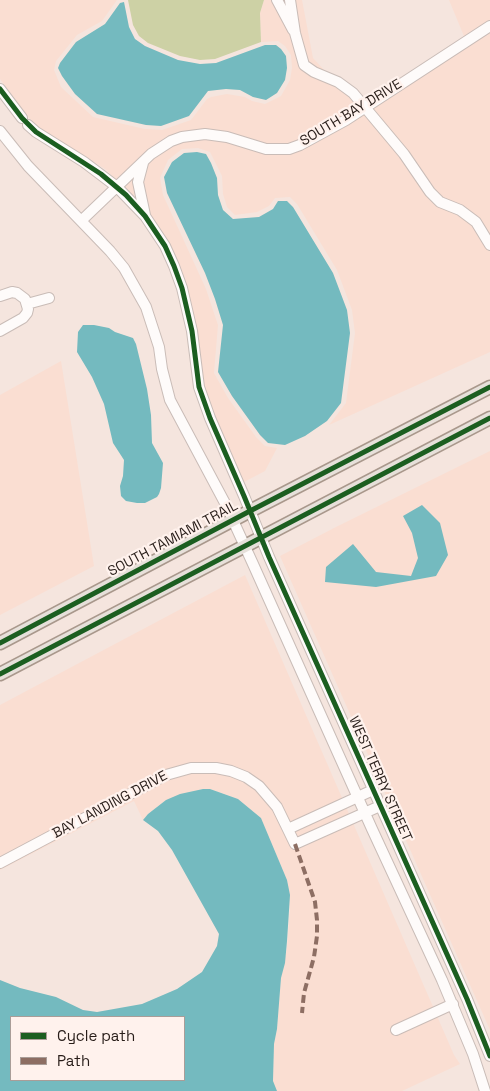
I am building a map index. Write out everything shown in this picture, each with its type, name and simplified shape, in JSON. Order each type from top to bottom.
[{"type":"main road","name":"SOUTH TAMIAMI TRAIL","points":[[0,643],[490,387]]},
{"type":"main road","points":[[0,674],[490,418]]},
{"type":"street","points":[[277,0],[295,33]]},
{"type":"street","points":[[290,0],[295,33],[304,65],[314,72],[338,82],[353,93],[404,154],[430,192],[440,202],[460,210],[476,222],[490,245]]},
{"type":"street","name":"SOUTH BAY DRIVE","points":[[81,221],[151,154],[171,141],[194,135],[227,137],[266,149],[289,149],[346,120],[490,26]]},
{"type":"street","points":[[0,89],[25,122],[42,136],[90,166],[117,187],[145,216]]},
{"type":"street","name":"WEST TERRY STREET","points":[[0,131],[28,166],[124,268],[146,307],[159,347],[162,369],[170,400],[245,546],[453,1004],[473,1054],[485,1091]]},
{"type":"street","points":[[143,162],[138,182],[145,216]]},
{"type":"street","name":"WEST TERRY STREET","points":[[145,216],[165,246],[174,266],[188,311],[196,375],[202,398],[261,537],[467,999],[490,1056]]},
{"type":"street","points":[[0,296],[12,292],[17,293],[21,295],[28,309],[25,316],[0,331]]},
{"type":"street","points":[[27,304],[49,298]]},
{"type":"street","name":"BAY LANDING DRIVE","points":[[0,863],[166,775],[191,768],[216,768],[231,771],[246,777],[259,786],[277,807],[295,844],[380,806]]},
{"type":"street","points":[[288,829],[373,790]]},
{"type":"street","points":[[396,1030],[453,1004]]},
{"type":"shaded area","points":[[0,0],[117,0],[102,21],[77,35],[56,61],[54,70],[61,87],[93,117],[145,129],[162,130],[191,120],[207,99],[211,97],[227,94],[245,97],[265,104],[281,96],[290,80],[292,68],[291,55],[285,46],[278,41],[261,42],[260,13],[264,0],[302,0],[313,58],[361,110],[466,41],[449,0],[490,0],[490,352],[329,425],[346,403],[355,333],[352,310],[337,270],[297,204],[290,197],[275,198],[269,206],[257,212],[235,215],[227,207],[223,194],[222,176],[210,152],[198,148],[182,149],[168,160],[160,178],[163,195],[206,289],[218,325],[214,373],[228,398],[256,437],[265,446],[277,448],[265,471],[244,482],[215,416],[204,385],[197,330],[180,265],[170,244],[150,214],[144,182],[150,158],[139,157],[133,181],[135,197],[105,169],[40,128],[29,118],[0,79]]},
{"type":"shaded area","points":[[61,361],[94,566],[0,615],[0,395]]},
{"type":"shaded area","points":[[490,451],[490,1030],[280,556]]},
{"type":"shaded area","points":[[245,575],[454,1055],[460,1064],[402,1091],[277,1091],[273,1082],[274,1044],[281,978],[287,948],[290,910],[287,880],[261,818],[238,799],[210,789],[202,789],[166,800],[143,820],[134,801],[0,870],[0,705]]},
{"type":"green space","points":[[128,0],[264,0],[260,13],[261,42],[215,59],[200,60],[180,56],[148,43],[139,36],[133,25]]},
{"type":"water","points":[[124,2],[129,27],[135,39],[145,46],[178,60],[200,64],[216,63],[265,45],[276,45],[286,56],[285,80],[277,93],[266,100],[253,97],[240,90],[208,91],[189,116],[161,126],[146,125],[97,114],[75,94],[58,68],[76,42],[105,24],[120,3]]},
{"type":"water","points":[[197,152],[206,154],[211,163],[217,178],[218,195],[223,210],[233,219],[259,217],[273,209],[278,201],[287,201],[293,207],[333,273],[347,310],[350,333],[341,403],[327,421],[305,436],[285,445],[268,443],[260,435],[232,396],[218,372],[223,325],[205,273],[167,193],[164,177],[172,162],[184,153]]},
{"type":"water","points":[[83,325],[109,328],[133,338],[136,344],[147,389],[151,415],[152,443],[163,463],[159,494],[145,503],[126,501],[121,496],[120,486],[124,460],[113,443],[104,404],[92,377],[77,352],[78,332]]},
{"type":"water","points":[[422,505],[440,523],[448,555],[436,576],[376,587],[325,582],[326,567],[353,544],[376,572],[411,576],[418,558],[412,533],[403,516]]},
{"type":"water","points":[[203,789],[210,789],[238,799],[261,818],[287,880],[290,895],[287,941],[274,1044],[273,1081],[277,1091],[0,1091],[0,980],[20,988],[56,997],[83,1010],[97,1012],[142,1004],[177,989],[202,972],[217,946],[219,934],[172,850],[158,831],[143,820],[166,800],[180,794]]},
{"type":"marked path","points":[[295,844],[315,902],[317,920],[314,957],[304,993],[302,1013]]},
{"type":"cycle path","points":[[0,89],[22,118],[36,132],[101,174],[126,195],[145,216],[165,246],[182,288],[192,331],[199,387],[210,418],[269,557],[467,999],[490,1056]]},
{"type":"cycle path","points":[[0,643],[490,387]]},
{"type":"cycle path","points":[[0,674],[490,418]]}]
